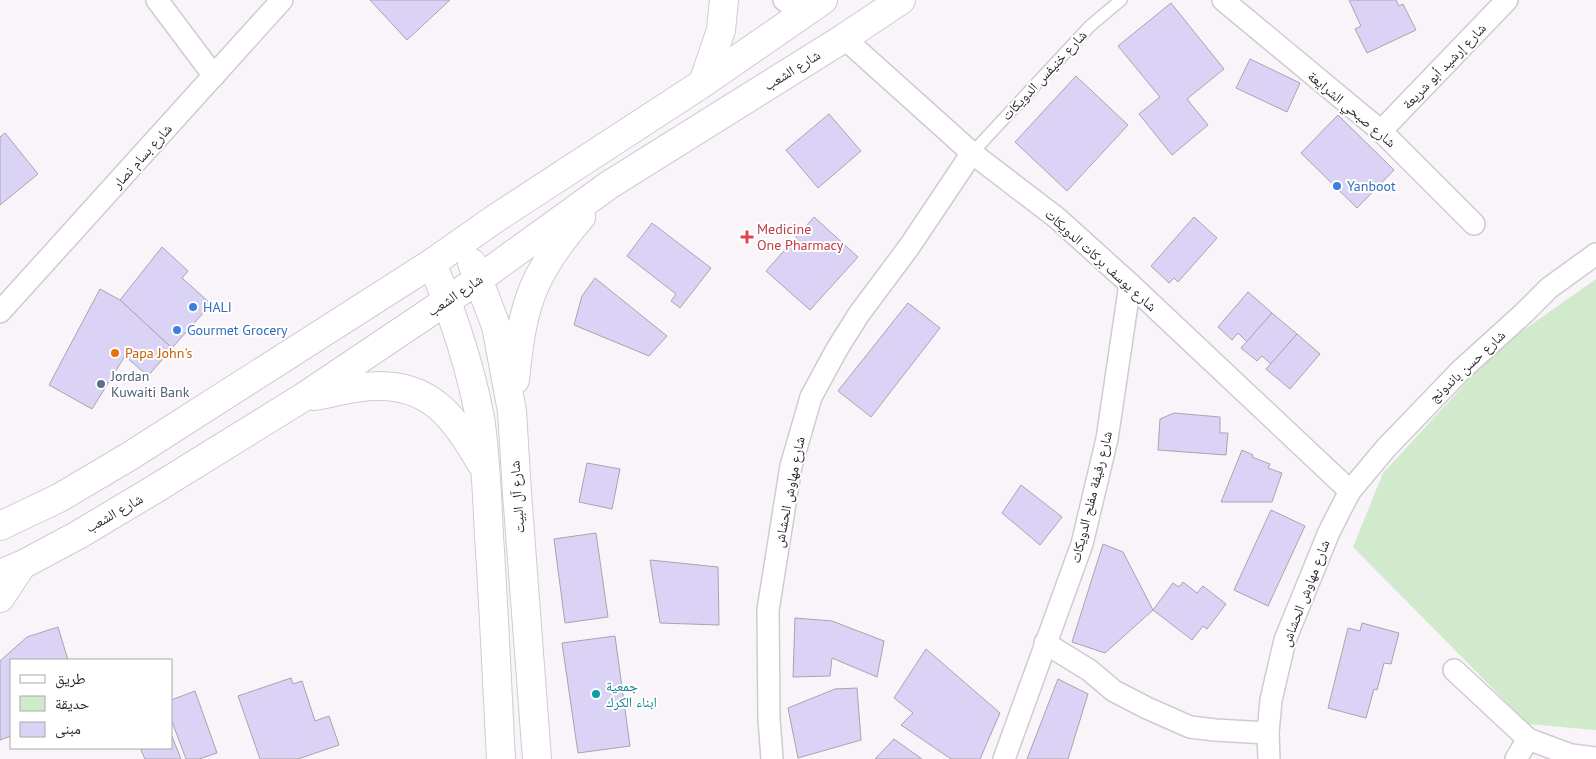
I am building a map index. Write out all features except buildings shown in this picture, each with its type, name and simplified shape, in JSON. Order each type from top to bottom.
[{"type":"main road","points":[[703,83],[721,30],[724,0]]},
{"type":"main road","name":"شارع الشعب","points":[[11,570],[155,489],[302,398],[479,279],[609,185],[844,38],[901,0]]},
{"type":"main road","points":[[0,526],[59,498],[130,456],[432,263],[703,83],[803,5]]},
{"type":"main road","points":[[512,411],[518,351],[534,286],[563,238],[609,185]]},
{"type":"main road","name":"شارع آل البيت","points":[[462,242],[479,279],[496,326],[512,411],[537,759]]},
{"type":"main road","points":[[432,263],[448,300],[468,367],[480,419],[494,603],[501,759]]},
{"type":"main road","points":[[302,398],[374,386],[407,389],[420,393],[440,406],[454,421],[485,470]]},
{"type":"main road","points":[[0,598],[11,570]]},
{"type":"street","points":[[157,0],[214,76]]},
{"type":"street","name":"شارع بسام نصار","points":[[0,312],[282,0]]},
{"type":"street","name":"شارع صبحي الشرايعة","points":[[1223,0],[1382,131],[1474,224]]},
{"type":"street","name":"شارع إرشيد أبو شريعة","points":[[1382,131],[1507,0]]},
{"type":"street","name":"شارع يوسف بركات الدويكات","points":[[844,38],[972,153],[1057,218],[1130,284],[1350,492]]},
{"type":"street","name":"شارع مهاوش الحشاش","points":[[772,759],[769,719],[768,610],[791,466],[811,397],[836,349],[859,314],[909,247],[972,153]]},
{"type":"street","name":"شارع حسن باندونج","points":[[1350,492],[1386,448],[1460,371],[1524,314],[1549,288],[1596,254]]},
{"type":"street","name":"شارع رفيفة مفلح الدويكات","points":[[1004,759],[1082,544],[1107,439],[1130,284]]},
{"type":"street","name":"شارع مهاوش الحشاش","points":[[1269,759],[1268,732],[1271,700],[1285,640],[1329,532],[1350,492]]},
{"type":"street","points":[[1046,643],[1089,670],[1114,690],[1147,708],[1190,727],[1268,732]]},
{"type":"street","points":[[1454,670],[1528,738],[1571,754],[1596,758]]},
{"type":"street","points":[[1516,759],[1528,738]]},
{"type":"lane","name":"شارع خنيفس الدويكات","points":[[972,153],[1090,26],[1121,0]]},
{"type":"green space","points":[[1596,279],[1596,730],[1528,724],[1353,547],[1383,473],[1498,348]]},
{"type":"place","name":"Yanboot","points":[[1337,186]]},
{"type":"place","name":"Medicine One Pharmacy","points":[[747,237]]},
{"type":"place","name":"HALI","points":[[193,307]]},
{"type":"place","name":"Gourmet Grocery","points":[[177,330]]},
{"type":"place","name":"Papa John's","points":[[115,353]]},
{"type":"place","name":"Jordan Kuwaiti Bank","points":[[101,384]]},
{"type":"place","name":"جمعية ابناء الكرك","points":[[596,694]]}]
